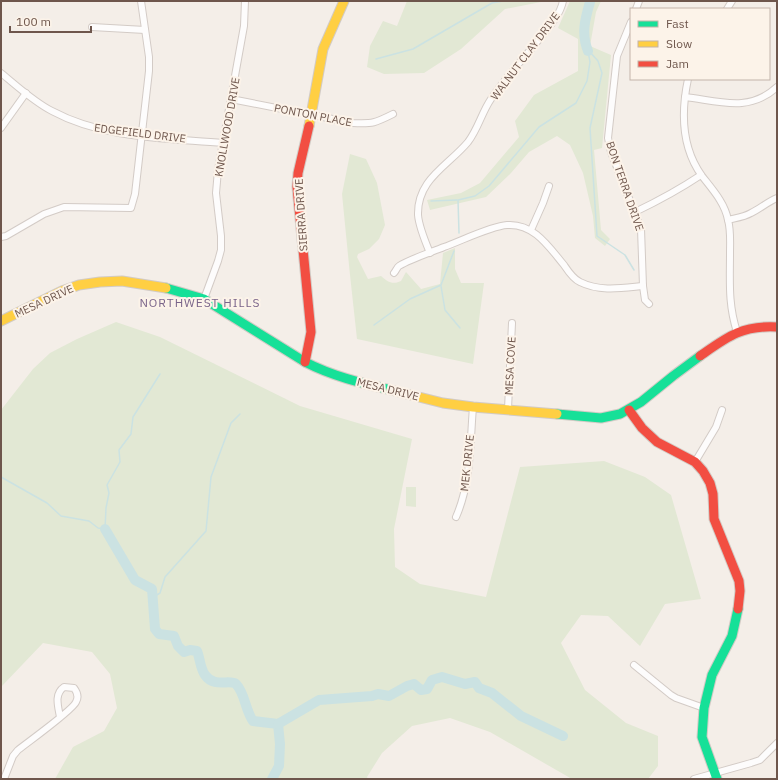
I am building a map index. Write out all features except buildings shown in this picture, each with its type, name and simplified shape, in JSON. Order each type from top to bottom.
[{"type":"street","points":[[1,237],[6,236],[44,214],[64,208],[131,208],[135,194],[149,71],[149,57],[141,1]]},
{"type":"street","name":"KNOLLWOOD DRIVE","points":[[204,299],[221,250],[221,236],[216,192],[218,170],[244,26],[246,1]]},
{"type":"street","name":"SIERRA DRIVE","points":[[305,362],[311,332],[297,187],[298,173],[311,115],[323,49],[344,1]]},
{"type":"street","name":"WALNUT CLAY DRIVE","points":[[430,252],[418,216],[419,200],[422,191],[431,178],[470,140],[491,99],[552,24],[560,11],[563,1]]},
{"type":"street","name":"BON TERRA DRIVE","points":[[630,24],[617,56],[608,138],[610,152],[641,228],[643,286],[645,300],[649,304]]},
{"type":"street","points":[[92,27],[145,30]]},
{"type":"street","name":"EDGEFIELD DRIVE","points":[[1,73],[50,110],[81,125],[100,130],[141,136],[222,143]]},
{"type":"street","points":[[688,80],[683,122],[686,141],[695,165],[724,207],[728,220],[730,233],[730,303],[737,332]]},
{"type":"street","points":[[685,97],[743,104],[761,99],[777,87]]},
{"type":"street","points":[[1,128],[26,93]]},
{"type":"street","name":"PONTON PLACE","points":[[231,100],[353,123],[371,124],[379,122],[393,114]]},
{"type":"street","points":[[635,212],[683,187],[701,174]]},
{"type":"street","points":[[531,230],[549,186]]},
{"type":"street","points":[[728,220],[743,217],[752,213],[768,202],[777,198]]},
{"type":"street","points":[[394,273],[398,266],[430,252],[491,229],[507,225],[531,230],[544,240],[570,274],[579,282],[602,289],[643,286]]},
{"type":"street","name":"MESA DRIVE","points":[[1,321],[62,291],[78,285],[122,281],[145,284],[174,290],[204,299],[322,371],[376,387],[442,402],[473,407],[601,418],[612,417],[640,404],[685,367],[724,339],[737,332],[763,326],[777,327]]},
{"type":"street","name":"MESA COVE","points":[[508,409],[512,323]]},
{"type":"street","name":"MEK DRIVE","points":[[456,517],[462,503],[466,486],[473,407]]},
{"type":"street","points":[[629,410],[642,428],[657,442],[695,462],[703,471],[710,483],[713,494],[714,519],[739,581],[739,604],[732,636],[712,675],[704,708],[702,737],[716,776]]},
{"type":"street","points":[[695,462],[716,427],[722,410]]},
{"type":"street","points":[[634,665],[671,696],[704,708]]},
{"type":"street","points":[[4,779],[10,762],[18,750],[60,717],[74,706],[78,696],[74,688],[64,687],[58,694],[60,717]]},
{"type":"street","points":[[694,779],[716,776],[760,760],[777,743]]},
{"type":"green space","points":[[407,1],[546,1],[505,9],[461,49],[424,73],[384,74],[367,67],[370,46],[383,21],[397,26]]},
{"type":"green space","points":[[570,1],[601,1],[596,12],[590,46],[611,55],[602,148],[594,150],[601,230],[610,239],[605,246],[595,238],[593,216],[583,173],[570,145],[557,136],[529,152],[511,173],[486,197],[430,210],[427,200],[461,193],[480,183],[519,137],[515,121],[534,95],[578,71],[578,39],[558,28]]},
{"type":"green space","points":[[350,154],[366,159],[377,183],[385,225],[379,239],[369,249],[358,254],[357,257],[368,279],[381,276],[388,281],[395,283],[401,281],[406,272],[421,289],[440,284],[443,253],[455,248],[455,269],[461,283],[484,283],[473,364],[357,339],[342,194]]},
{"type":"green space","points":[[116,322],[160,337],[300,406],[412,439],[394,529],[395,567],[420,584],[486,597],[520,467],[604,461],[645,477],[671,495],[701,599],[665,604],[640,646],[608,616],[581,615],[561,643],[585,690],[626,723],[658,736],[658,766],[648,779],[572,779],[490,732],[450,718],[412,726],[382,753],[367,777],[368,779],[55,779],[73,747],[104,731],[117,708],[110,674],[92,652],[43,643],[1,687],[1,410],[33,369],[50,353]]},
{"type":"green space","points":[[406,487],[416,487],[416,507],[406,506]]},
{"type":"waterway","points":[[376,59],[413,49],[492,3],[503,1]]},
{"type":"waterway","points":[[588,51],[584,33],[585,20],[590,2]]},
{"type":"waterway","points":[[459,233],[458,200],[475,196],[489,186],[539,127],[576,103],[587,81],[590,62],[588,51]]},
{"type":"waterway","points":[[589,51],[598,61],[602,73],[590,128],[597,236],[625,255],[634,270]]},
{"type":"waterway","points":[[431,201],[457,200]]},
{"type":"waterway","points":[[374,325],[410,299],[441,285],[454,251]]},
{"type":"waterway","points":[[441,286],[445,310],[460,328]]},
{"type":"waterway","points":[[1,477],[47,503],[61,516],[89,521],[98,528],[105,529],[106,508],[109,493],[107,485],[120,462],[119,450],[131,434],[133,417],[160,374]]},
{"type":"waterway","points":[[152,598],[160,593],[165,577],[206,531],[211,477],[231,423],[240,414]]},
{"type":"waterway","points":[[105,529],[135,580],[152,589],[155,629],[159,634],[174,636],[178,646],[184,652],[190,650],[197,651],[202,669],[209,679],[217,682],[230,682],[236,684],[241,692],[250,717],[253,721],[278,724],[280,744],[279,766],[272,779]]},
{"type":"waterway","points":[[278,724],[319,700],[372,696],[378,694],[389,696],[407,686],[414,684],[421,690],[427,689],[432,680],[442,677],[465,684],[475,682],[479,688],[492,693],[521,716],[563,736]]},
{"type":"traffic: fast","points":[[166,288],[204,299],[315,367],[347,379],[391,390]]},
{"type":"traffic: fast","points":[[557,414],[601,418],[620,414],[641,402],[700,356]]},
{"type":"traffic: fast","points":[[717,779],[702,737],[704,708],[712,675],[732,636],[738,609]]},
{"type":"traffic: slow","points":[[309,126],[323,49],[344,1]]},
{"type":"traffic: slow","points":[[1,321],[62,291],[79,285],[122,281],[166,288]]},
{"type":"traffic: slow","points":[[391,390],[443,403],[557,414]]},
{"type":"traffic: jam","points":[[305,362],[311,332],[297,187],[298,173],[309,126]]},
{"type":"traffic: jam","points":[[700,356],[718,343],[744,330],[777,327]]},
{"type":"traffic: jam","points":[[629,410],[642,428],[657,442],[695,462],[703,471],[710,483],[713,494],[714,519],[739,581],[740,591],[738,609]]},
{"type":"district","name":"NORTHWEST HILLS","points":[[200,303]]}]
